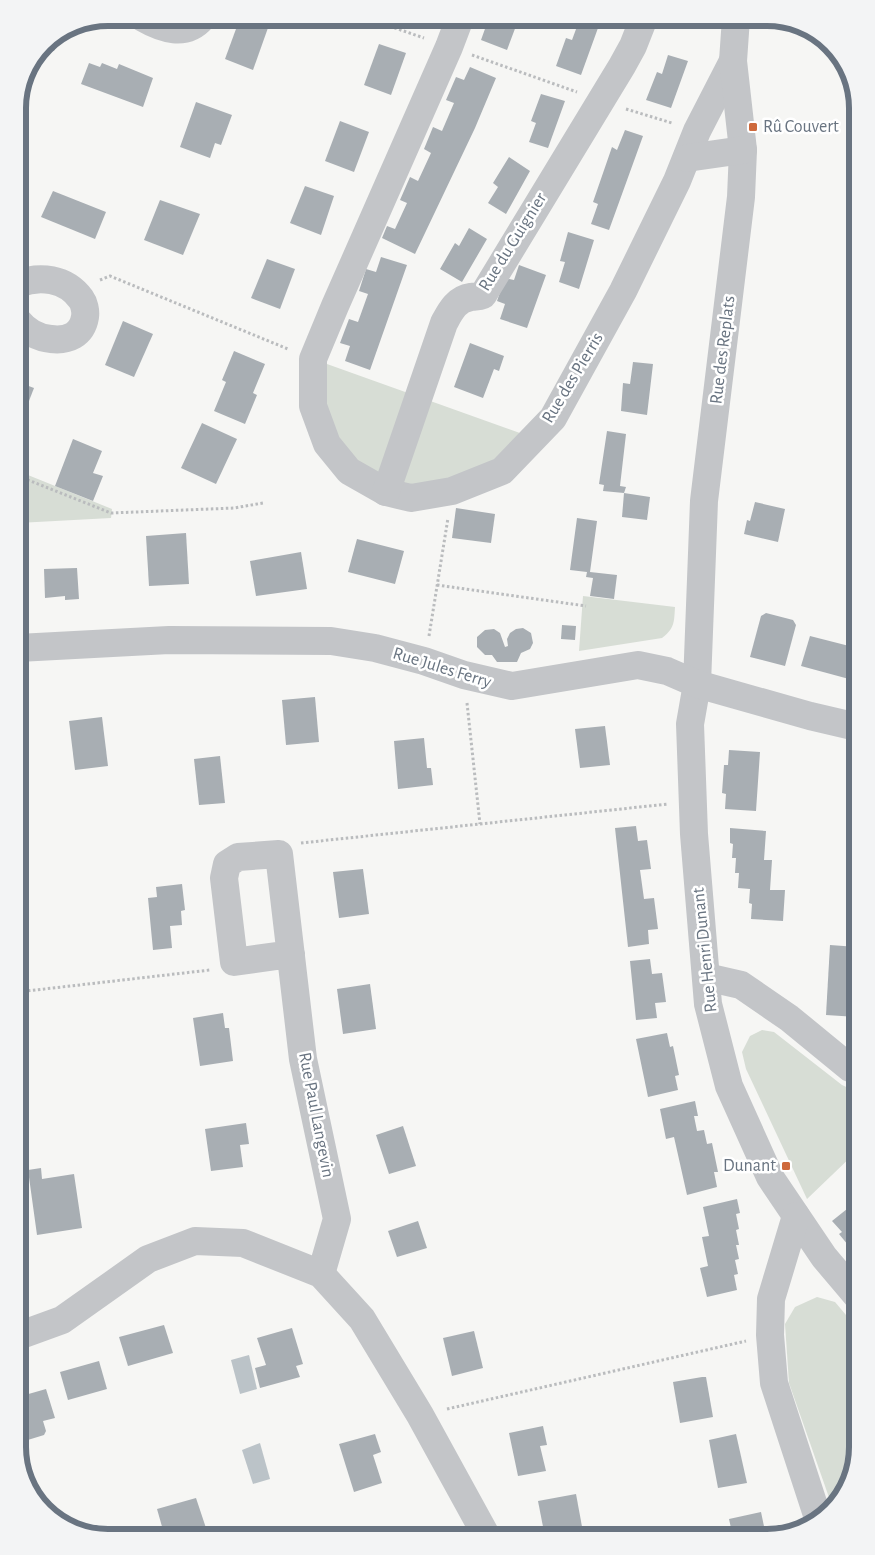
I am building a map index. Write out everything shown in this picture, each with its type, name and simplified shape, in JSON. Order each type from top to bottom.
[{"type":"street","points":[[159,26],[179,30],[192,26]]},
{"type":"street","name":"Rue des Pierris","points":[[457,26],[338,297],[313,359],[313,406],[327,444],[349,471],[386,492],[411,498],[452,491],[502,471],[554,418],[623,291],[733,61]]},
{"type":"street","name":"Rue du Guignier","points":[[386,492],[444,323],[452,308],[463,300],[471,297],[478,298],[483,294],[601,101],[633,46],[641,26]]},
{"type":"street","name":"Rue des Replats","points":[[696,684],[704,501],[741,197],[743,150],[733,61],[735,26]]},
{"type":"street","points":[[687,158],[743,150]]},
{"type":"street","points":[[26,281],[30,279],[48,280],[60,283],[82,300],[86,312],[81,330],[74,336],[66,339],[42,338],[26,328]]},
{"type":"street","name":"Rue Jules Ferry","points":[[26,648],[169,640],[331,640],[375,648],[424,661],[464,675],[512,686],[638,665],[667,671],[696,684],[849,725]]},
{"type":"street","name":"Rue Henri Dunant","points":[[696,684],[690,724],[694,834],[708,1004],[728,1086],[770,1177],[824,1258],[849,1286]]},
{"type":"street","name":"Rue Paul Langevin","points":[[291,954],[303,1059],[337,1219],[321,1274]]},
{"type":"street","points":[[706,978],[741,985],[789,1018],[849,1067]]},
{"type":"street","points":[[796,1216],[771,1299],[770,1335],[774,1383],[816,1512]]},
{"type":"street","points":[[26,1333],[62,1320],[148,1260],[195,1241],[243,1243],[321,1274],[362,1319],[420,1415],[483,1529]]},
{"type":"path","points":[[389,26],[601,101],[698,132]]},
{"type":"path","points":[[75,293],[110,276],[313,359]]},
{"type":"path","points":[[26,479],[111,512],[234,508],[263,503]]},
{"type":"path","points":[[424,661],[452,491]]},
{"type":"path","points":[[437,586],[586,606]]},
{"type":"path","points":[[464,675],[480,824]]},
{"type":"path","points":[[326,840],[693,802]]},
{"type":"path","points":[[26,991],[185,974]]},
{"type":"path","points":[[420,1415],[770,1335]]},
{"type":"shaded area","points":[[313,359],[534,438],[502,471],[411,498],[327,444]]},
{"type":"shaded area","points":[[26,474],[112,509],[111,518],[26,523]]},
{"type":"shaded area","points":[[583,596],[675,607],[673,624],[662,638],[579,651]]},
{"type":"shaded area","points":[[762,1030],[774,1032],[842,1085],[849,1088],[849,1159],[807,1199],[746,1069],[742,1052],[750,1036]]},
{"type":"shaded area","points":[[817,1297],[835,1302],[849,1319],[848,1457],[838,1488],[830,1499],[789,1383],[785,1324],[795,1307]]},
{"type":"shaded area","points":[[249,1355],[257,1389],[240,1394],[231,1360]]},
{"type":"shaded area","points":[[260,1443],[270,1479],[253,1484],[242,1450]]},
{"type":"building","points":[[237,26],[269,26],[253,70],[225,59]]},
{"type":"building","points":[[486,26],[516,26],[507,50],[481,40]]},
{"type":"building","points":[[577,26],[598,28],[581,75],[556,66],[566,38],[572,40]]},
{"type":"building","points":[[379,44],[406,53],[391,95],[364,85]]},
{"type":"building","points":[[668,55],[688,61],[671,108],[646,100],[657,72],[662,74]]},
{"type":"building","points":[[89,63],[100,67],[102,63],[117,69],[119,64],[153,78],[143,107],[81,84]]},
{"type":"building","points":[[470,67],[496,78],[475,128],[415,254],[382,238],[387,226],[395,229],[407,203],[400,200],[410,177],[418,181],[431,153],[424,149],[433,127],[442,131],[454,103],[446,100],[456,77],[464,80]]},
{"type":"building","points":[[541,94],[565,101],[548,148],[529,142],[536,123],[531,121]]},
{"type":"building","points":[[196,102],[232,115],[221,145],[215,143],[210,158],[180,147]]},
{"type":"building","points":[[340,121],[369,132],[354,172],[325,161]]},
{"type":"building","points":[[625,130],[643,136],[609,230],[591,224],[598,204],[593,202],[612,147],[617,150]]},
{"type":"building","points":[[509,157],[530,171],[506,214],[488,203],[498,187],[493,183]]},
{"type":"building","points":[[305,186],[334,196],[321,235],[290,223]]},
{"type":"building","points":[[53,191],[106,212],[95,239],[41,217]]},
{"type":"building","points":[[160,200],[200,214],[183,255],[144,240]]},
{"type":"building","points":[[469,228],[487,239],[462,282],[440,269],[455,243],[459,246]]},
{"type":"building","points":[[568,232],[594,240],[579,289],[559,282],[565,262],[560,261]]},
{"type":"building","points":[[381,257],[407,265],[370,370],[345,361],[350,346],[340,343],[349,319],[358,322],[368,294],[359,291],[366,269],[376,272]]},
{"type":"building","points":[[267,259],[295,269],[280,309],[251,298]]},
{"type":"building","points":[[519,265],[546,275],[527,328],[500,319],[505,304],[497,301],[505,278],[514,280]]},
{"type":"building","points":[[123,321],[153,334],[134,377],[105,365]]},
{"type":"building","points":[[470,343],[504,356],[499,371],[494,369],[483,398],[454,387]]},
{"type":"building","points":[[234,351],[265,364],[253,393],[257,395],[245,424],[214,411],[226,382],[222,380]]},
{"type":"building","points":[[633,362],[653,364],[647,415],[621,411],[623,383],[630,384]]},
{"type":"building","points":[[26,385],[34,388],[26,409]]},
{"type":"building","points":[[202,423],[237,439],[216,484],[181,468]]},
{"type":"building","points":[[607,431],[626,434],[620,486],[626,487],[624,493],[603,491],[604,485],[599,484]]},
{"type":"building","points":[[73,439],[102,451],[93,473],[103,476],[93,501],[55,486]]},
{"type":"building","points":[[624,493],[650,497],[647,520],[622,517]]},
{"type":"building","points":[[755,502],[785,509],[778,542],[744,534],[747,520],[750,521]]},
{"type":"building","points":[[456,508],[495,514],[491,543],[452,538]]},
{"type":"building","points":[[577,518],[597,521],[590,572],[617,575],[614,599],[590,596],[593,578],[586,577],[587,572],[570,570]]},
{"type":"building","points":[[186,533],[189,584],[149,586],[146,536]]},
{"type":"building","points":[[357,539],[404,551],[395,584],[348,572]]},
{"type":"building","points":[[301,552],[307,589],[256,596],[250,561]]},
{"type":"building","points":[[77,568],[79,599],[65,600],[65,596],[45,598],[44,569]]},
{"type":"building","points":[[766,613],[793,620],[796,625],[785,666],[750,657],[761,616]]},
{"type":"building","points":[[562,625],[576,626],[575,640],[561,639]]},
{"type":"building","points":[[523,628],[531,633],[533,643],[530,649],[521,653],[517,662],[497,662],[492,655],[485,655],[477,647],[477,637],[485,630],[494,629],[500,633],[505,647],[508,646],[507,639],[510,633],[516,629]]},
{"type":"building","points":[[810,636],[849,646],[849,679],[801,666]]},
{"type":"building","points":[[315,697],[319,742],[286,745],[282,700]]},
{"type":"building","points":[[102,717],[108,766],[75,770],[69,721]]},
{"type":"building","points":[[605,726],[610,765],[580,768],[575,729]]},
{"type":"building","points":[[424,738],[427,768],[431,768],[433,785],[398,789],[394,741]]},
{"type":"building","points":[[729,750],[760,752],[756,811],[725,809],[726,794],[722,793],[724,765],[728,765]]},
{"type":"building","points":[[220,756],[225,803],[199,805],[194,759]]},
{"type":"building","points":[[636,826],[638,841],[647,840],[651,869],[640,870],[644,899],[654,898],[658,929],[648,930],[649,944],[628,947],[615,828]]},
{"type":"building","points":[[730,828],[766,831],[764,860],[772,860],[770,890],[785,890],[783,921],[751,919],[750,889],[738,888],[739,873],[735,873],[736,858],[732,858],[733,844],[730,843]]},
{"type":"building","points":[[363,869],[369,914],[339,918],[333,872]]},
{"type":"building","points":[[182,884],[185,910],[181,911],[182,925],[170,926],[172,948],[153,950],[148,898],[157,897],[156,887]]},
{"type":"building","points":[[830,945],[849,946],[849,1016],[826,1015]]},
{"type":"building","points":[[650,959],[652,974],[662,973],[666,1002],[655,1003],[657,1018],[636,1020],[630,961]]},
{"type":"building","points":[[370,984],[376,1029],[343,1034],[337,989]]},
{"type":"building","points":[[223,1013],[225,1028],[229,1028],[233,1061],[200,1066],[193,1018]]},
{"type":"building","points":[[667,1033],[670,1047],[673,1046],[679,1075],[675,1076],[678,1090],[648,1097],[636,1039]]},
{"type":"building","points":[[695,1101],[698,1116],[694,1116],[697,1131],[704,1130],[707,1144],[712,1143],[718,1172],[714,1172],[717,1187],[687,1195],[674,1137],[666,1139],[660,1109]]},
{"type":"building","points":[[246,1123],[249,1144],[240,1145],[243,1167],[211,1171],[205,1129]]},
{"type":"building","points":[[403,1126],[416,1166],[389,1174],[376,1135]]},
{"type":"building","points":[[41,1168],[42,1179],[74,1174],[82,1228],[37,1235],[28,1170]]},
{"type":"building","points":[[737,1199],[740,1213],[736,1214],[739,1229],[736,1230],[739,1245],[736,1245],[739,1259],[735,1260],[738,1274],[734,1275],[737,1290],[707,1297],[700,1268],[708,1266],[702,1237],[709,1236],[703,1207]]},
{"type":"building","points":[[849,1207],[849,1246],[839,1234],[842,1232],[832,1221]]},
{"type":"building","points":[[418,1221],[427,1248],[397,1257],[388,1231]]},
{"type":"building","points":[[164,1325],[173,1353],[128,1366],[119,1337]]},
{"type":"building","points":[[292,1328],[303,1364],[296,1366],[300,1377],[260,1388],[255,1368],[266,1365],[257,1338]]},
{"type":"building","points":[[474,1331],[483,1368],[452,1376],[443,1338]]},
{"type":"building","points":[[99,1361],[107,1389],[68,1400],[60,1372]]},
{"type":"building","points":[[706,1377],[713,1417],[680,1423],[673,1382]]},
{"type":"building","points":[[46,1389],[55,1418],[43,1421],[46,1431],[44,1435],[26,1441],[26,1395]]},
{"type":"building","points":[[543,1426],[547,1445],[540,1446],[546,1471],[518,1476],[509,1433]]},
{"type":"building","points":[[375,1434],[381,1452],[373,1455],[382,1483],[354,1492],[339,1444]]},
{"type":"building","points":[[736,1434],[747,1483],[718,1488],[709,1440]]},
{"type":"building","points":[[576,1494],[582,1529],[543,1529],[538,1501]]},
{"type":"building","points":[[196,1498],[206,1528],[212,1526],[213,1529],[163,1529],[157,1509]]},
{"type":"building","points":[[761,1512],[765,1529],[731,1529],[729,1519]]},
{"type":"place","name":"Rû Couvert","points":[[753,127]]},
{"type":"place","name":"Dunant","points":[[786,1166]]}]
